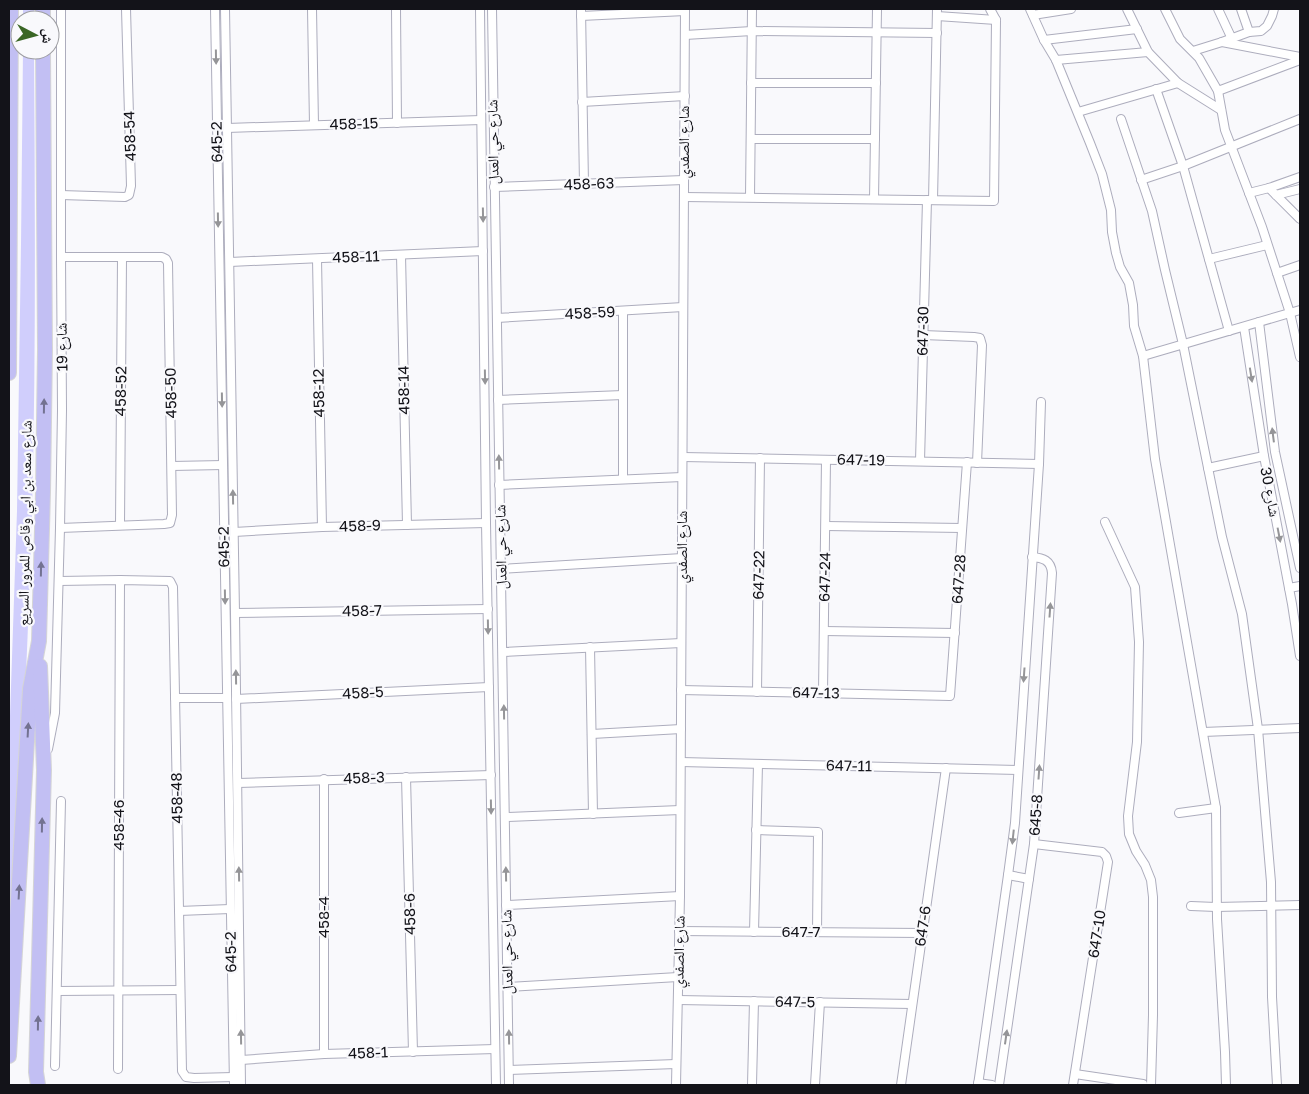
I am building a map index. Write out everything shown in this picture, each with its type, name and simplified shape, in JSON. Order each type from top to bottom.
[{"type":"highway","points":[[9,372],[11,9]]},
{"type":"highway","name":"شارع سعد بن ابي وقاص للمرور السريع","points":[[9,1056],[30,689],[39,641],[45,350],[43,60]]},
{"type":"highway","points":[[38,1085],[36,1072],[44,770],[39,641]]},
{"type":"street","name":"شارع 19","points":[[44,770],[54,713],[59,581],[62,410],[61,9]]},
{"type":"street","name":"458-54","points":[[61,195],[125,197],[129,195],[131,186],[126,9]]},
{"type":"street","name":"645-2","points":[[215,9],[234,1081]]},
{"type":"street","name":"645-2","points":[[226,9],[236,613],[241,1085]]},
{"type":"street","points":[[312,9],[314,125]]},
{"type":"street","points":[[396,9],[397,122]]},
{"type":"street","name":"شارع حي العدل","points":[[480,9],[486,522],[496,1085]]},
{"type":"street","name":"شارع حي العدل","points":[[492,9],[509,1085]]},
{"type":"street","points":[[750,197],[752,9]]},
{"type":"street","points":[[874,199],[877,9]]},
{"type":"street","points":[[684,196],[994,201],[996,20],[990,9]]},
{"type":"street","points":[[1071,9],[1032,12],[1044,40],[1056,60],[1102,174],[1111,210],[1112,232],[1116,252],[1120,267],[1128,283],[1133,305],[1134,326],[1143,356],[1156,459],[1216,808],[1216,907],[1226,1052],[1226,1085]]},
{"type":"street","points":[[1127,9],[1148,52],[1178,83],[1220,110]]},
{"type":"street","points":[[1165,9],[1180,39],[1193,51],[1218,91],[1220,110],[1231,147],[1249,193],[1290,313],[1296,324],[1300,357]]},
{"type":"street","points":[[1218,9],[1232,39]]},
{"type":"street","points":[[1241,9],[1249,32]]},
{"type":"street","points":[[1193,51],[1249,32],[1261,31],[1267,26],[1274,9]]},
{"type":"street","points":[[584,184],[581,12],[685,10]]},
{"type":"street","name":"شارع الصفدي","points":[[676,1085],[680,896],[685,10]]},
{"type":"street","points":[[937,12],[996,20]]},
{"type":"street","name":"647-30","points":[[920,461],[923,335],[937,12]]},
{"type":"street","points":[[1044,40],[1137,29]]},
{"type":"street","points":[[685,34],[752,31],[937,32]]},
{"type":"street","points":[[1222,42],[1300,59]]},
{"type":"street","points":[[1056,60],[1148,52]]},
{"type":"street","points":[[1218,91],[1300,59]]},
{"type":"street","points":[[480,70],[492,69]]},
{"type":"street","points":[[751,83],[876,82]]},
{"type":"street","points":[[1078,112],[1178,83]]},
{"type":"street","points":[[1156,89],[1182,166],[1229,331]]},
{"type":"street","points":[[582,102],[685,96]]},
{"type":"street","points":[[1121,119],[1152,211],[1183,344],[1222,537],[1242,614],[1258,730],[1271,882],[1272,997],[1277,1085]]},
{"type":"street","points":[[1141,180],[1182,166],[1300,119]]},
{"type":"street","name":"458-15","points":[[227,128],[481,120]]},
{"type":"street","points":[[751,138],[875,139]]},
{"type":"street","points":[[1249,193],[1300,177]]},
{"type":"street","name":"458-63","points":[[494,187],[684,180]]},
{"type":"street","points":[[1268,188],[1300,219]]},
{"type":"street","points":[[1276,195],[1300,189]]},
{"type":"street","points":[[1209,259],[1267,245]]},
{"type":"street","name":"458-11","points":[[230,262],[483,251]]},
{"type":"street","name":"458-14","points":[[401,255],[407,525]]},
{"type":"street","name":"458-50","points":[[60,528],[170,522],[172,515],[168,263],[162,257],[61,257]]},
{"type":"street","name":"458-52","points":[[120,525],[122,258]]},
{"type":"street","name":"458-12","points":[[317,258],[322,527]]},
{"type":"street","points":[[1276,273],[1300,265]]},
{"type":"street","name":"458-59","points":[[496,318],[683,307]]},
{"type":"street","points":[[1143,356],[1300,310]]},
{"type":"street","points":[[623,311],[623,479]]},
{"type":"street","name":"شارع 30","points":[[1259,322],[1275,452],[1300,568]]},
{"type":"street","name":"شارع 30","points":[[1244,327],[1264,456],[1300,656]]},
{"type":"street","points":[[923,335],[974,336],[980,338],[982,345],[977,462]]},
{"type":"street","points":[[221,381],[232,382]]},
{"type":"street","points":[[498,400],[623,394]]},
{"type":"street","name":"645-8","points":[[978,1084],[1014,823],[1039,464],[1041,402]]},
{"type":"street","points":[[485,434],[498,434]]},
{"type":"street","points":[[1208,468],[1264,456]]},
{"type":"street","name":"647-19","points":[[683,457],[1039,464]]},
{"type":"street","name":"647-22","points":[[757,692],[760,458]]},
{"type":"street","name":"647-24","points":[[823,694],[826,460]]},
{"type":"street","name":"647-28","points":[[950,696],[967,462]]},
{"type":"street","points":[[172,466],[223,464]]},
{"type":"street","points":[[499,485],[682,477]]},
{"type":"street","name":"458-9","points":[[234,532],[322,527],[486,522]]},
{"type":"street","points":[[1105,522],[1135,586],[1139,642],[1137,742],[1128,816],[1129,834],[1151,880],[1153,897],[1151,1085]]},
{"type":"street","points":[[826,526],[962,528]]},
{"type":"street","name":"645-8","points":[[999,1085],[1034,844],[1052,573],[1052,568],[1044,558],[1032,557]]},
{"type":"street","points":[[501,570],[682,558]]},
{"type":"street","points":[[224,570],[234,569]]},
{"type":"street","name":"458-48","points":[[59,581],[120,580],[170,582],[173,588],[182,1071],[186,1077],[234,1081]]},
{"type":"street","name":"458-46","points":[[118,1069],[120,580]]},
{"type":"street","points":[[1289,588],[1300,586]]},
{"type":"street","name":"458-7","points":[[236,613],[488,609]]},
{"type":"street","points":[[824,631],[955,634]]},
{"type":"street","points":[[503,652],[681,643]]},
{"type":"street","points":[[590,647],[593,814]]},
{"type":"street","name":"458-5","points":[[236,699],[489,687]]},
{"type":"street","name":"647-13","points":[[681,690],[950,696]]},
{"type":"street","points":[[175,698],[227,698]]},
{"type":"street","points":[[1203,732],[1300,728]]},
{"type":"street","points":[[592,734],[681,729]]},
{"type":"street","name":"647-11","points":[[681,762],[1018,770]]},
{"type":"street","points":[[754,932],[758,764]]},
{"type":"street","name":"647-6","points":[[900,1085],[946,768]]},
{"type":"street","name":"458-3","points":[[238,783],[490,774]]},
{"type":"street","name":"458-6","points":[[406,777],[413,1052]]},
{"type":"street","name":"458-4","points":[[324,779],[324,1054]]},
{"type":"street","points":[[54,1066],[61,801]]},
{"type":"street","points":[[1179,813],[1216,808]]},
{"type":"street","points":[[505,817],[680,810]]},
{"type":"street","points":[[756,830],[818,832],[817,932]]},
{"type":"street","name":"647-10","points":[[1034,844],[1102,852],[1108,862],[1073,1085]]},
{"type":"street","points":[[1008,875],[1029,878]]},
{"type":"street","points":[[506,905],[680,896]]},
{"type":"street","points":[[1192,906],[1300,905]]},
{"type":"street","points":[[179,911],[230,909]]},
{"type":"street","name":"647-7","points":[[679,931],[922,933]]},
{"type":"street","points":[[493,940],[506,940]]},
{"type":"street","points":[[508,988],[678,978]]},
{"type":"street","points":[[57,991],[180,990]]},
{"type":"street","name":"647-5","points":[[678,1000],[912,1004]]},
{"type":"street","points":[[752,1085],[754,1001]]},
{"type":"street","points":[[816,1085],[820,1002]]},
{"type":"street","name":"458-1","points":[[241,1060],[324,1054],[495,1049]]},
{"type":"street","points":[[495,1062],[504,1064],[509,1061]]},
{"type":"street","points":[[509,1070],[676,1064]]},
{"type":"street","points":[[1075,1074],[1143,1085]]},
{"type":"street","points":[[978,1084],[992,1085]]},
{"type":"shaded area","points":[[23,60],[34,60],[35,223],[32,512],[28,634],[9,998],[9,745],[17,511]]}]
